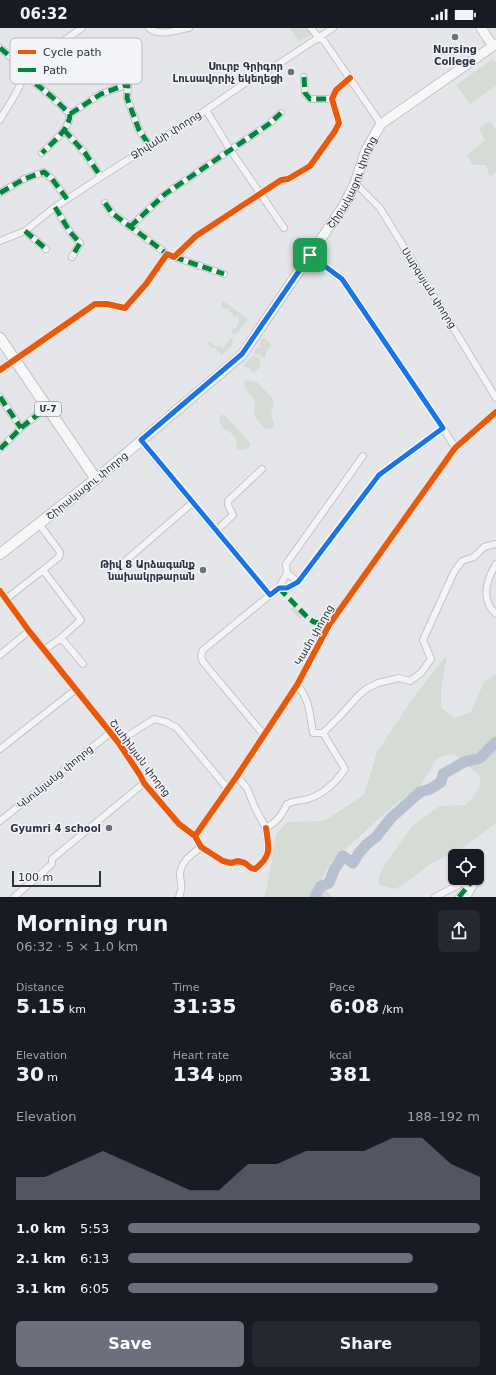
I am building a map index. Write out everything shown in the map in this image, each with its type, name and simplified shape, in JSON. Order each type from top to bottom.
[{"type":"main road","points":[[481,28],[494,45]]},
{"type":"main road","name":"Շիրակացու փողոց","points":[[0,554],[96,479],[242,354],[344,205],[355,183],[366,150],[381,124],[494,45]]},
{"type":"main road","name":"Մ-7","points":[[0,338],[96,479]]},
{"type":"street","points":[[69,38],[82,28]]},
{"type":"street","points":[[149,28],[156,32],[189,28]]},
{"type":"street","points":[[311,28],[318,37],[324,41],[381,124]]},
{"type":"street","name":"Ջիվանի փողոց","points":[[0,241],[25,231],[55,207],[101,176],[333,28]]},
{"type":"street","points":[[0,48],[10,58]]},
{"type":"street","points":[[304,78],[305,92],[310,99],[332,100]]},
{"type":"street","points":[[174,256],[196,236],[259,194],[281,180],[288,179],[310,166],[335,131],[339,122],[332,100],[336,90],[350,78]]},
{"type":"street","points":[[0,120],[20,84]]},
{"type":"street","points":[[38,84],[70,114]]},
{"type":"street","points":[[42,153],[64,130],[70,118],[70,114],[101,94],[128,84],[127,98],[139,130],[150,146]]},
{"type":"street","points":[[206,110],[259,194],[284,228]]},
{"type":"street","points":[[130,227],[165,194],[231,151],[269,124],[281,112]]},
{"type":"street","points":[[64,130],[85,153],[101,176]]},
{"type":"street","points":[[0,193],[24,179],[44,172],[52,179],[67,199]]},
{"type":"street","name":"Սարգսյան փողոց","points":[[355,183],[380,208],[496,398]]},
{"type":"street","points":[[105,203],[112,212],[130,227],[167,254],[224,274]]},
{"type":"street","points":[[55,207],[70,232],[80,243],[72,257]]},
{"type":"street","points":[[25,231],[46,249]]},
{"type":"street","points":[[0,370],[95,304],[107,304],[125,308],[146,284],[167,254]]},
{"type":"street","points":[[310,255],[342,279],[455,448]]},
{"type":"street","points":[[0,396],[21,428]]},
{"type":"street","points":[[0,449],[21,428],[47,407]]},
{"type":"street","name":"Կամո փողոց","points":[[195,836],[237,776],[297,685],[329,625],[455,448],[496,412]]},
{"type":"street","points":[[279,588],[287,588],[298,582],[379,475],[443,428]]},
{"type":"street","points":[[141,440],[270,595]]},
{"type":"street","points":[[264,735],[203,662],[201,656],[203,650],[279,588],[287,573],[286,564],[363,456]]},
{"type":"street","points":[[216,531],[233,515],[228,506],[228,501],[262,469]]},
{"type":"street","points":[[115,570],[192,503]]},
{"type":"street","points":[[6,600],[59,557],[60,552],[39,524]]},
{"type":"street","points":[[297,685],[305,696],[309,705],[313,734],[323,733],[366,689],[378,683],[399,678],[410,681],[421,674],[431,659],[423,640],[454,572],[462,561],[474,557],[484,547],[496,544]]},
{"type":"street","points":[[496,564],[489,576],[485,594],[491,609],[496,614]]},
{"type":"street","points":[[43,570],[82,620],[44,650]]},
{"type":"street","points":[[287,573],[298,582]]},
{"type":"street","name":"Շահինյան փողոց","points":[[0,591],[75,690],[118,742],[140,774],[144,783],[179,824],[195,836],[201,847],[223,861],[230,863],[238,861],[244,862],[254,869],[264,863],[269,853],[266,828]]},
{"type":"street","points":[[0,655],[30,631]]},
{"type":"street","points":[[61,638],[83,664]]},
{"type":"street","points":[[0,749],[75,690]]},
{"type":"street","points":[[118,742],[154,719],[166,722],[177,728],[228,789]]},
{"type":"street","name":"Կնունյանց փողոց","points":[[0,821],[110,733]]},
{"type":"street","points":[[237,776],[247,788],[255,808],[266,828],[274,824],[283,814],[287,804],[296,800],[308,799],[324,791],[339,778],[345,769],[323,733]]},
{"type":"street","points":[[14,897],[52,864],[52,859],[144,783]]},
{"type":"street","points":[[178,897],[182,889],[180,873],[184,862],[201,847]]},
{"type":"street","points":[[435,897],[458,885]]},
{"type":"street","points":[[459,897],[469,885]]},
{"type":"street","points":[[467,897],[474,885]]},
{"type":"shaded area","points":[[291,28],[307,28],[312,35],[299,41],[290,30]]},
{"type":"shaded area","points":[[493,59],[496,63],[496,86],[470,104],[456,85]]},
{"type":"shaded area","points":[[490,121],[496,130],[496,172],[490,177],[486,165],[473,165],[467,155],[485,140],[479,128]]},
{"type":"shaded area","points":[[223,301],[248,319],[237,334],[234,335],[231,332],[232,329],[237,327],[239,315],[235,317],[231,312],[229,312],[228,308],[225,309],[221,306]]},
{"type":"shaded area","points":[[231,338],[233,339],[232,345],[222,355],[220,355],[220,352],[217,351],[216,348],[211,347],[207,343],[209,341],[215,346],[220,346],[222,349]]},
{"type":"shaded area","points":[[264,338],[271,345],[266,352],[265,358],[263,358],[254,353],[256,348],[261,347],[260,340]]},
{"type":"shaded area","points":[[254,356],[260,358],[260,367],[253,373],[244,365],[251,357]]},
{"type":"shaded area","points":[[247,380],[257,382],[273,399],[274,403],[271,412],[274,425],[273,428],[266,429],[255,416],[254,401],[244,385],[244,382]]},
{"type":"shaded area","points":[[225,415],[250,443],[250,447],[244,450],[237,449],[234,436],[221,425],[219,417]]},
{"type":"shaded area","points":[[294,606],[303,616],[300,619],[290,609]]},
{"type":"shaded area","points":[[447,655],[441,690],[441,708],[455,718],[471,712],[484,682],[496,674],[496,823],[462,848],[448,849],[448,855],[430,864],[403,885],[395,889],[379,885],[379,877],[383,867],[412,826],[440,806],[465,805],[472,799],[480,785],[480,776],[454,754],[438,757],[420,786],[392,807],[330,863],[322,879],[325,890],[333,897],[264,897],[276,834],[287,822],[324,821],[364,795],[377,752],[415,695]]},
{"type":"waterway","points":[[315,897],[320,887],[329,883],[334,870],[343,856],[353,863],[359,853],[376,837],[391,818],[420,792],[430,789],[441,782],[443,774],[464,762],[480,758],[496,742]]},
{"type":"marked path","points":[[0,48],[10,56]]},
{"type":"marked path","points":[[304,77],[305,93],[310,99],[332,99]]},
{"type":"marked path","points":[[36,84],[70,114],[64,130],[42,153]]},
{"type":"marked path","points":[[70,114],[101,94],[128,84],[127,98],[139,130],[150,146]]},
{"type":"marked path","points":[[130,227],[165,194],[269,124],[281,113]]},
{"type":"marked path","points":[[64,130],[85,153],[101,177]]},
{"type":"marked path","points":[[0,193],[24,179],[44,172],[52,179],[67,199]]},
{"type":"marked path","points":[[105,203],[112,213],[167,254]]},
{"type":"marked path","points":[[55,207],[70,232],[80,243],[72,257]]},
{"type":"marked path","points":[[25,231],[46,249]]},
{"type":"marked path","points":[[174,257],[224,274]]},
{"type":"marked path","points":[[0,397],[21,428]]},
{"type":"marked path","points":[[0,449],[21,428],[47,407]]},
{"type":"marked path","points":[[279,588],[309,619],[314,622],[329,625]]},
{"type":"marked path","points":[[459,897],[469,885]]},
{"type":"cycle path","points":[[0,370],[95,304],[107,304],[125,308],[146,284],[167,254],[174,257],[196,236],[281,180],[288,179],[310,166],[339,123],[332,99],[336,90],[350,78]]},
{"type":"cycle path","points":[[195,836],[237,776],[297,685],[329,625],[455,448],[496,412]]},
{"type":"cycle path","points":[[0,591],[29,631],[118,742],[144,783],[179,824],[195,836],[201,847],[223,861],[231,863],[238,861],[255,869],[267,856],[268,841],[266,828]]},
{"type":"place","name":"Nursing College","points":[[455,37]]},
{"type":"place","name":"Սուրբ Գրիգոր Լուսավորիչ եկեղեցի","points":[[291,72]]},
{"type":"place","name":"Թիվ 8 Արձագանք նախակրթարան","points":[[203,570]]},
{"type":"place","name":"Gyumri 4 school","points":[[109,828]]},
{"type":"route","points":[[310,255],[342,279],[443,428],[379,475],[298,582],[287,588],[279,588],[270,595],[141,440],[233,364],[242,354],[310,255]]}]
